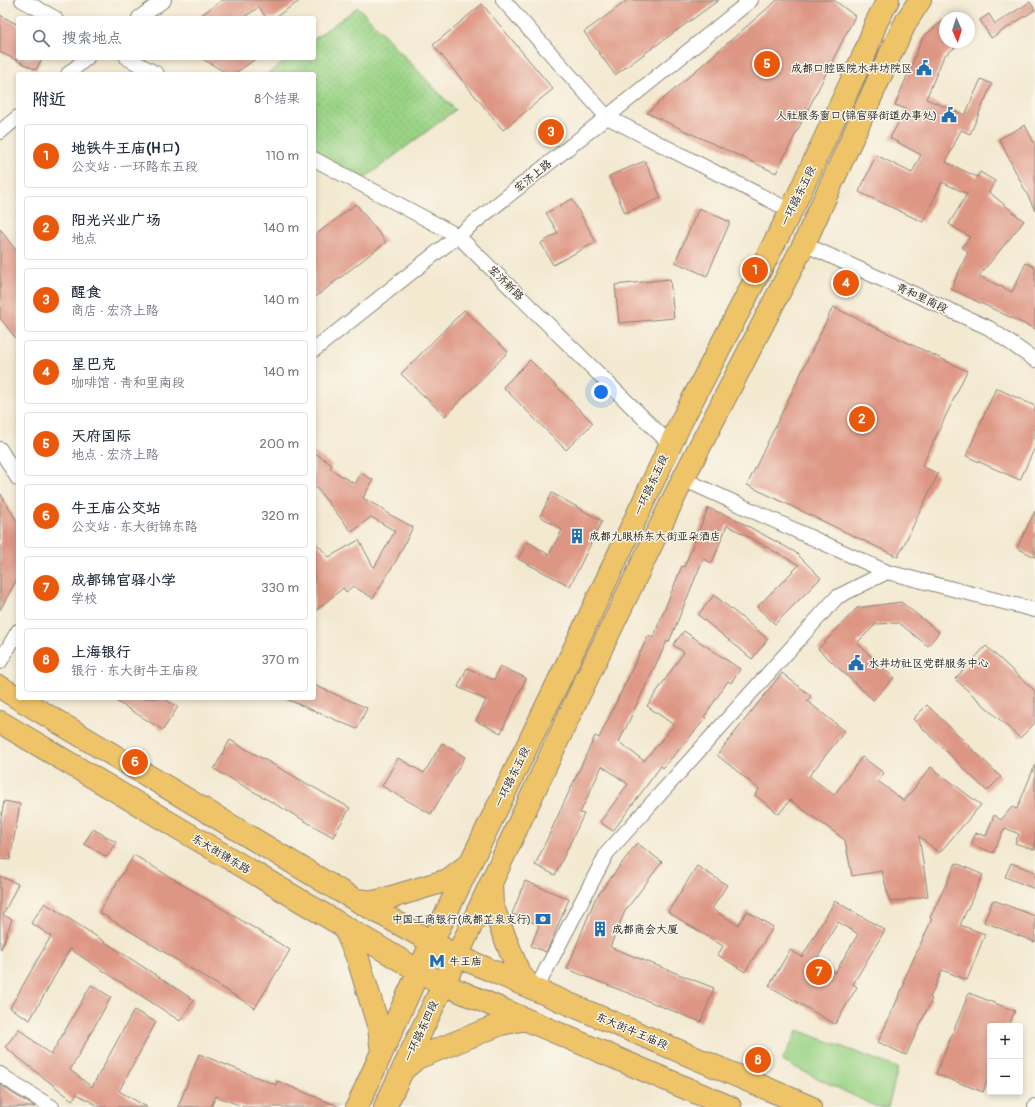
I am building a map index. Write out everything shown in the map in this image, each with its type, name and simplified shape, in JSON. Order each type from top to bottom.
[{"type":"main road","points":[[21,700],[356,900],[457,956],[579,694],[683,479],[804,244],[889,57],[907,20],[920,0]]},
{"type":"main road","name":"一环路东五段","points":[[419,972],[432,942],[565,668],[685,413],[792,211],[866,50],[886,1]]},
{"type":"main road","points":[[0,687],[16,697]]},
{"type":"main road","name":"东大街锦东路","points":[[2,726],[419,972],[443,984]]},
{"type":"main road","points":[[356,900],[376,902],[448,880],[470,864]]},
{"type":"main road","points":[[491,883],[492,905],[519,973],[533,988]]},
{"type":"main road","points":[[344,927],[358,958],[379,1028],[382,1052]]},
{"type":"main road","name":"东大街牛王庙段","points":[[457,956],[808,1106]]},
{"type":"main road","name":"一环路东四段","points":[[385,1107],[457,956]]},
{"type":"main road","points":[[357,1107],[419,972]]},
{"type":"main road","points":[[443,984],[730,1107]]},
{"type":"main road","points":[[402,1070],[416,1058],[501,1024],[525,1019]]},
{"type":"street","points":[[22,0],[51,16]]},
{"type":"street","points":[[142,16],[164,0]]},
{"type":"street","points":[[503,0],[607,117],[792,211]]},
{"type":"street","name":"宏济上路","points":[[316,348],[607,117],[751,0]]},
{"type":"street","points":[[70,72],[85,60]]},
{"type":"street","points":[[131,60],[153,72]]},
{"type":"street","points":[[0,132],[16,119]]},
{"type":"street","name":"宏济新路","points":[[316,160],[458,236],[670,444]]},
{"type":"street","name":"青和里南段","points":[[804,244],[989,328],[1035,360]]},
{"type":"street","points":[[0,450],[16,476]]},
{"type":"street","points":[[683,479],[886,572],[1035,610]]},
{"type":"street","points":[[533,988],[607,853],[837,597],[886,572]]},
{"type":"street","points":[[0,662],[16,634]]},
{"type":"street","points":[[0,1074],[52,1107]]},
{"type":"green space","points":[[358,7],[455,110],[357,184],[316,153],[316,72],[270,72],[286,60],[316,60],[316,38]]},
{"type":"green space","points":[[798,1030],[898,1068],[888,1107],[877,1107],[782,1061]]},
{"type":"building","points":[[222,0],[301,0],[277,16],[265,16],[259,7],[246,16],[200,16]]},
{"type":"building","points":[[628,0],[719,0],[615,75],[584,32]]},
{"type":"building","points":[[777,0],[834,0],[855,16],[776,173],[647,113]]},
{"type":"building","points":[[1030,2],[1035,10],[991,38],[980,20],[989,14],[995,24]]},
{"type":"building","points":[[482,4],[553,89],[503,130],[433,45]]},
{"type":"building","points":[[0,15],[16,24],[16,60],[0,52]]},
{"type":"building","points":[[939,24],[939,48],[954,48],[944,56],[926,99],[965,115],[981,79],[992,84],[970,134],[961,130],[946,162],[977,177],[980,172],[995,181],[989,192],[1024,221],[979,276],[1012,292],[1026,263],[1035,267],[1035,329],[951,289],[968,252],[962,247],[970,237],[949,224],[967,194],[942,182],[923,222],[859,192],[876,155],[912,173],[921,155],[890,138],[906,109],[895,105],[923,37]]},
{"type":"building","points":[[16,60],[41,60],[36,70]]},
{"type":"building","points":[[204,60],[254,60],[237,72],[225,72]]},
{"type":"building","points":[[1025,125],[1035,145],[1035,210],[999,139]]},
{"type":"building","points":[[645,161],[661,198],[625,213],[609,176]]},
{"type":"building","points":[[572,199],[596,242],[553,265],[541,243],[558,233],[546,213]]},
{"type":"building","points":[[356,204],[386,242],[316,296],[316,234]]},
{"type":"building","points":[[699,208],[730,222],[707,276],[675,262]]},
{"type":"building","points":[[0,229],[16,250],[16,338],[0,318]]},
{"type":"building","points":[[670,279],[674,318],[619,323],[615,285]]},
{"type":"building","points":[[833,307],[967,371],[922,466],[938,474],[898,557],[747,485]]},
{"type":"building","points":[[464,310],[508,352],[445,416],[401,374]]},
{"type":"building","points":[[530,360],[593,423],[566,450],[503,387]]},
{"type":"building","points":[[996,388],[1035,406],[1035,447],[1020,480],[966,456]]},
{"type":"building","points":[[316,453],[332,465],[330,469],[355,484],[361,473],[373,480],[363,498],[413,527],[396,561],[373,598],[353,586],[346,592],[343,588],[316,610],[316,543],[329,557],[359,540],[374,568],[395,531],[371,517],[352,532],[316,487]]},
{"type":"building","points":[[0,493],[16,520],[16,581],[0,610]]},
{"type":"building","name":"成都九眼桥东大街亚朵酒店","points":[[552,493],[602,521],[570,586],[518,559],[528,542],[549,555],[562,530],[540,516]]},
{"type":"building","points":[[708,508],[733,518],[795,552],[821,578],[775,624],[757,607],[799,565],[727,525],[712,563],[703,559],[669,642],[667,641],[619,742],[644,761],[674,725],[647,706],[684,652],[673,645],[684,631],[740,669],[731,683],[728,681],[704,717],[706,718],[663,768],[661,766],[613,831],[600,822],[628,784],[602,766],[580,813],[584,814],[555,875],[535,865],[595,736],[599,738],[648,636],[653,638],[682,566],[684,567]]},
{"type":"building","points":[[1035,511],[1035,557],[1017,548]]},
{"type":"building","points":[[714,595],[768,639],[752,659],[698,615]]},
{"type":"building","name":"水井坊社区党群服务中心","points":[[901,602],[939,632],[928,646],[899,623],[876,624],[857,643],[894,678],[873,700],[818,649],[857,608]]},
{"type":"building","points":[[986,646],[1035,691],[1035,723],[1020,738],[955,679]]},
{"type":"building","points":[[500,666],[526,678],[501,733],[476,721],[486,700],[458,687],[467,668],[494,680]]},
{"type":"building","points":[[782,673],[811,696],[807,701],[845,731],[809,776],[834,795],[862,757],[884,773],[878,781],[904,801],[931,767],[981,805],[939,853],[919,836],[928,896],[890,902],[882,871],[852,876],[845,840],[790,800],[779,814],[755,795],[759,789],[717,755]]},
{"type":"building","points":[[316,686],[367,708],[357,729],[289,700],[316,700]]},
{"type":"building","points":[[114,700],[166,700],[178,707],[163,730]]},
{"type":"building","points":[[927,705],[1001,777],[987,791],[913,719]]},
{"type":"building","points":[[230,740],[350,808],[333,837],[214,769]]},
{"type":"building","points":[[442,743],[465,757],[431,814],[382,786],[398,758],[424,773]]},
{"type":"building","points":[[1035,765],[1035,850],[1015,843],[1019,834],[1005,828],[993,853],[971,844],[976,833],[986,836],[994,815],[1001,820],[1012,807],[1017,809]]},
{"type":"building","points":[[4,801],[20,804],[10,860],[0,859],[0,824]]},
{"type":"building","points":[[93,829],[116,842],[107,857],[84,844]]},
{"type":"building","name":"成都商会大厦","points":[[637,843],[662,862],[625,911],[610,947],[714,988],[701,1022],[567,969],[595,899]]},
{"type":"building","points":[[134,855],[290,950],[255,1008],[99,912]]},
{"type":"building","points":[[956,863],[983,875],[960,925],[985,934],[967,980],[942,970],[930,998],[932,999],[906,1055],[878,1042],[905,983],[903,982],[932,919],[930,918]]},
{"type":"building","points":[[1011,863],[1035,872],[1035,889],[1005,877]]},
{"type":"building","points":[[697,866],[727,885],[712,909],[738,925],[747,911],[773,927],[745,972],[718,955],[723,946],[668,912]]},
{"type":"building","points":[[0,876],[18,884],[3,915],[12,919],[1,949],[0,948]]},
{"type":"building","name":"中国工商银行(成都芷泉支行)","points":[[525,881],[569,899],[546,952],[531,946],[539,925],[512,914]]},
{"type":"building","points":[[993,900],[1035,916],[1035,942],[984,922]]},
{"type":"building","points":[[835,901],[885,930],[853,984],[857,987],[835,1024],[769,986],[790,950],[802,957]],"holes":[[[838,922],[858,934],[835,973],[815,962]]]},
{"type":"building","points":[[45,903],[194,1000],[180,1021],[70,949],[30,1020],[10,1008],[51,936],[31,923]]},
{"type":"building","points":[[91,985],[111,997],[70,1070],[92,1087],[134,1010],[156,1022],[119,1091],[147,1107],[100,1107],[77,1094],[72,1100],[5,1047],[19,1029],[51,1055]]},
{"type":"building","points":[[969,993],[1015,1011],[1010,1023],[987,1023],[987,1081],[983,1092],[936,1074]]},
{"type":"building","points":[[199,1054],[276,1085],[277,1081],[340,1107],[244,1107],[216,1096],[211,1107],[178,1107]]},
{"type":"building","points":[[0,1084],[12,1093],[35,1107],[0,1107]]},
{"type":"place","name":"天府国际","points":[[767,64]]},
{"type":"place","name":"成都口腔医院水井坊院区","points":[[924,68]]},
{"type":"place","name":"人社服务窗口(锦官驿街道办事处)","points":[[949,115]]},
{"type":"place","name":"醒食","points":[[551,132]]},
{"type":"place","name":"地铁牛王庙(H口)","points":[[755,270]]},
{"type":"place","name":"星巴克","points":[[846,283]]},
{"type":"place","name":"阳光兴业广场","points":[[862,419]]},
{"type":"place","name":"成都九眼桥东大街亚朵酒店","points":[[577,536]]},
{"type":"place","name":"水井坊社区党群服务中心","points":[[856,663]]},
{"type":"place","name":"牛王庙公交站","points":[[135,762]]},
{"type":"place","name":"中国工商银行(成都芷泉支行)","points":[[543,919]]},
{"type":"place","name":"成都商会大厦","points":[[600,929]]},
{"type":"place","name":"牛王庙","points":[[437,961]]},
{"type":"place","name":"成都锦官驿小学","points":[[819,972]]},
{"type":"place","name":"上海银行","points":[[758,1060]]}]
